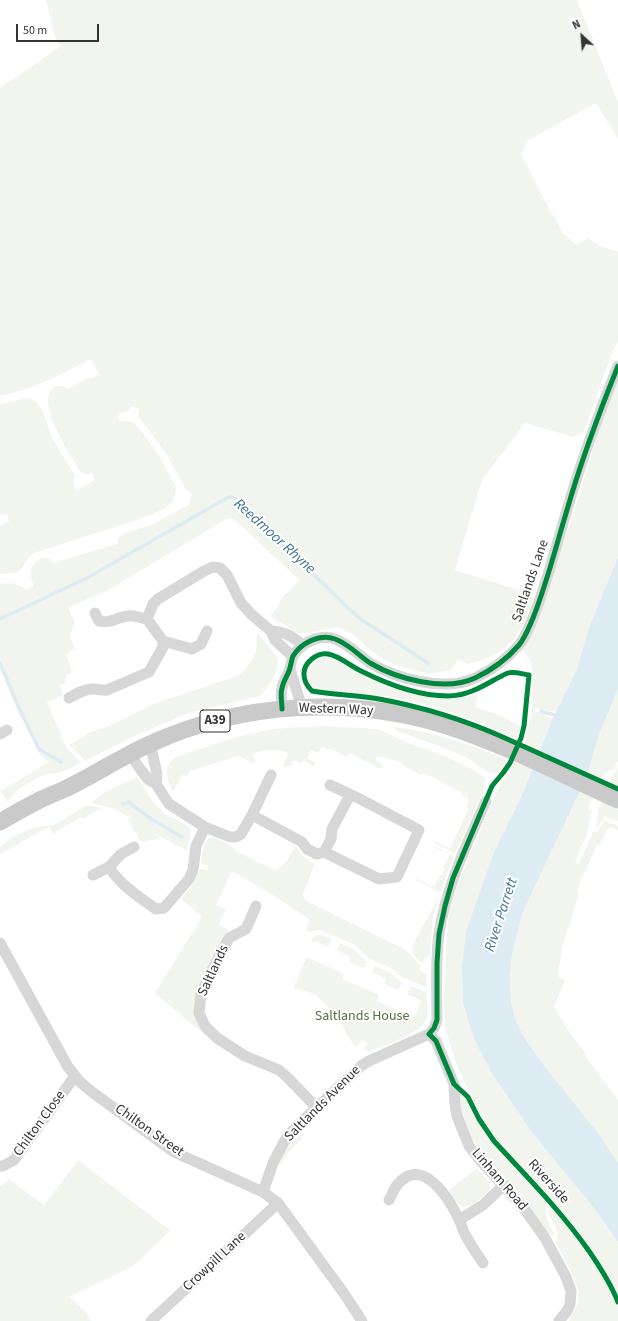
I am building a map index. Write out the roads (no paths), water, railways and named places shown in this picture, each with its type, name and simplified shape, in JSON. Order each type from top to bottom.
[{"type":"main road","name":"Western Way","points":[[0,822],[43,798],[65,789],[150,744],[180,732],[214,721],[245,714],[302,708],[344,708],[390,712],[443,725],[500,746],[618,800]]},
{"type":"street","name":"Saltlands Lane","points":[[303,645],[320,638],[330,637],[347,644],[369,662],[388,672],[421,682],[438,684],[456,683],[473,679],[503,661],[520,644],[539,602],[567,508],[618,366]]},
{"type":"street","points":[[147,618],[153,604],[158,599],[204,571],[214,567],[220,568],[227,575],[241,603],[252,616],[271,631],[275,640],[293,658]]},
{"type":"street","points":[[69,698],[93,688],[102,691],[107,690],[149,672],[164,647],[163,641],[147,618],[130,615],[107,623],[100,621],[95,613]]},
{"type":"street","points":[[163,641],[192,649],[201,644],[207,631]]},
{"type":"street","points":[[271,631],[283,632],[303,645],[297,650],[281,689],[282,709]]},
{"type":"street","points":[[290,669],[302,708]]},
{"type":"street","points":[[150,744],[157,774],[156,784]]},
{"type":"street","points":[[130,754],[148,779],[156,784],[170,804],[205,827],[230,837],[236,837],[241,834],[271,775]]},
{"type":"street","points":[[252,815],[302,842],[307,849],[317,854],[324,852],[379,879],[397,877],[418,830],[330,785]]},
{"type":"street","points":[[324,852],[331,839],[332,829],[350,795]]},
{"type":"street","points":[[429,1034],[434,1028],[437,1020],[437,956],[439,934],[445,906],[453,878],[486,801]]},
{"type":"street","points":[[109,867],[115,877],[124,886],[156,909],[160,909],[169,903],[189,879],[193,870],[196,846],[205,827]]},
{"type":"street","points":[[93,875],[109,867],[121,854],[134,847]]},
{"type":"street","name":"Saltlands","points":[[256,906],[246,928],[229,938],[201,994],[199,1013],[205,1026],[217,1038],[245,1056],[279,1070],[317,1108]]},
{"type":"street","name":"Chilton Street","points":[[0,942],[61,1056],[75,1076],[92,1092],[174,1152],[264,1192],[278,1203],[343,1292],[362,1321]]},
{"type":"street","name":"Saltlands Avenue","points":[[264,1192],[272,1163],[279,1150],[295,1128],[361,1066],[429,1034]]},
{"type":"street","name":"Linham Road","points":[[429,1034],[436,1041],[454,1084],[457,1116],[469,1146],[523,1207],[545,1238],[566,1277],[571,1291],[570,1304],[567,1311],[559,1321]]},
{"type":"street","name":"Chilton Close","points":[[0,1166],[14,1160],[75,1076]]},
{"type":"street","points":[[390,1200],[397,1184],[404,1178],[416,1174],[427,1177],[434,1182],[445,1196],[460,1220],[464,1233],[482,1263]]},
{"type":"street","points":[[460,1220],[483,1205],[504,1185]]},
{"type":"street","name":"Crowpill Lane","points":[[151,1321],[278,1203]]},
{"type":"water","name":"River Parrett","points":[[618,557],[618,689],[599,734],[590,766],[579,793],[522,914],[512,955],[510,977],[511,1002],[515,1019],[524,1037],[542,1063],[598,1133],[618,1163],[618,1242],[594,1208],[533,1134],[491,1072],[474,1039],[463,1003],[462,968],[466,932],[494,852],[522,795],[553,718],[576,671],[590,625]]},
{"type":"waterway","name":"Reedmoor Rhyne","points":[[0,619],[85,579],[231,497],[236,499],[362,620],[428,663]]},
{"type":"waterway","points":[[0,663],[19,708],[39,749],[61,762]]},
{"type":"waterway","points":[[541,711],[554,715]]},
{"type":"waterway","points":[[123,804],[128,802],[150,818],[182,837]]},
{"type":"park label","name":"Saltlands House","points":[[362,1017]]}]
